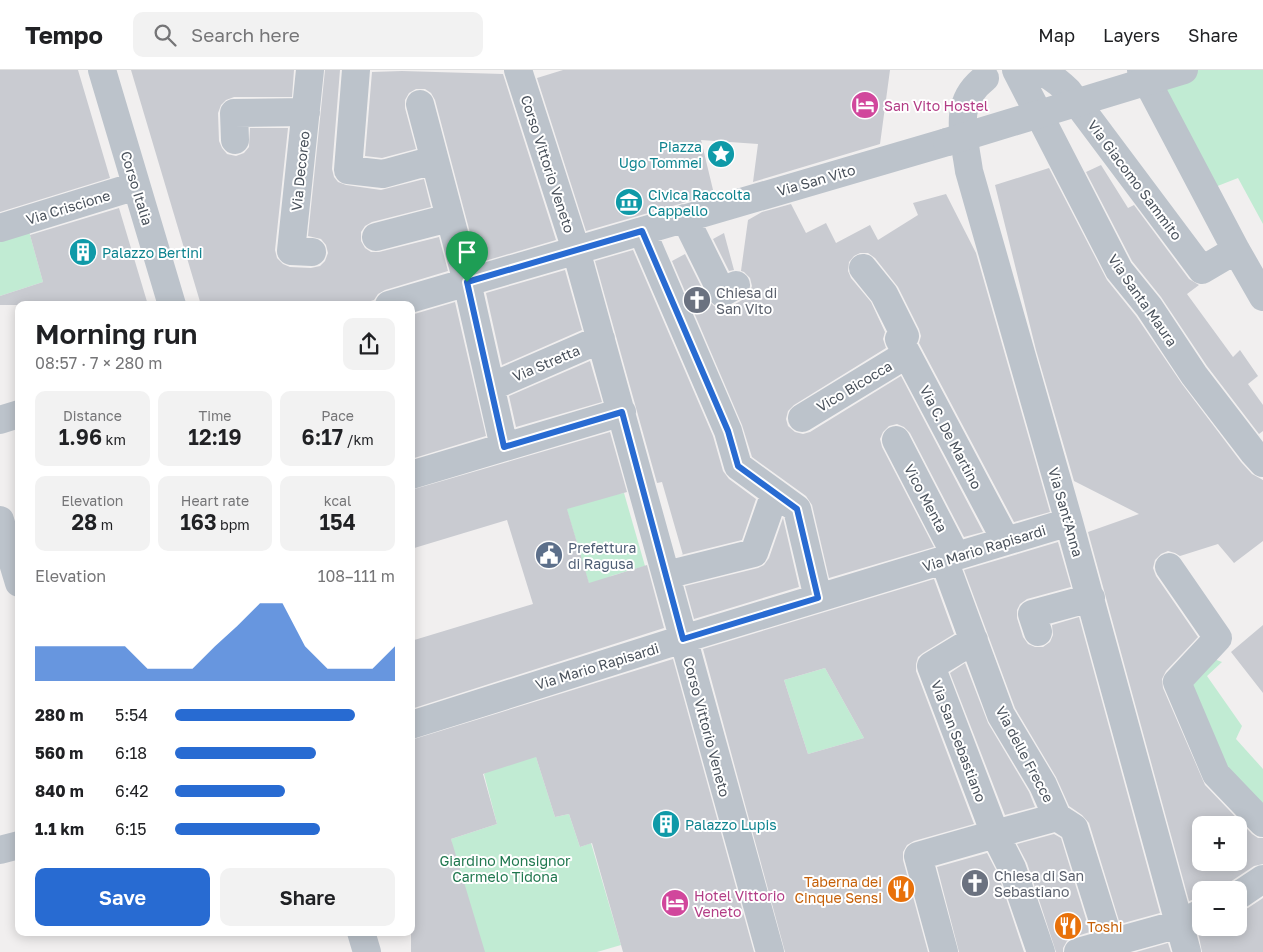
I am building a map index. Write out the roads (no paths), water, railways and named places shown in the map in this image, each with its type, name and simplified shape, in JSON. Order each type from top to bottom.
[{"type":"street","name":"Corso Italia","points":[[102,70],[171,301]]},
{"type":"street","name":"Via Decoreo","points":[[310,70],[291,251],[312,252]]},
{"type":"street","points":[[356,70],[348,170],[383,174],[434,160]]},
{"type":"street","name":"Corso Vittorio Veneto","points":[[518,70],[576,250],[770,952]]},
{"type":"street","name":"Via Santa Maura","points":[[1016,70],[1119,270],[1150,307],[1194,375],[1263,463]]},
{"type":"street","name":"Via Giacomo Sammito","points":[[1035,70],[1042,71],[1068,92],[1202,270],[1236,250]]},
{"type":"street","points":[[1141,70],[1236,250],[1263,297]]},
{"type":"street","name":"Via San Vito","points":[[403,301],[947,142],[1184,70]]},
{"type":"street","name":"Via Sant'Anna","points":[[984,73],[974,87],[963,110],[969,170],[1090,598],[1190,918],[1187,952]]},
{"type":"street","points":[[420,104],[467,282],[504,447]]},
{"type":"street","points":[[235,140],[234,112],[306,112]]},
{"type":"street","name":"Via Criscione","points":[[0,228],[136,186]]},
{"type":"street","points":[[376,237],[449,218]]},
{"type":"street","points":[[685,218],[722,293],[736,285]]},
{"type":"street","points":[[642,231],[728,431],[738,466],[797,509],[818,598]]},
{"type":"street","name":"Via C. De Martino","points":[[863,268],[884,294],[906,345],[1006,540]]},
{"type":"street","name":"Via Stretta","points":[[491,387],[601,339]]},
{"type":"street","name":"Vico Bicocca","points":[[802,418],[906,345]]},
{"type":"street","points":[[415,474],[622,412]]},
{"type":"street","points":[[0,420],[15,415]]},
{"type":"street","name":"Vico Menta","points":[[896,440],[950,558]]},
{"type":"street","points":[[666,575],[754,553],[774,493]]},
{"type":"street","points":[[0,520],[15,570]]},
{"type":"street","name":"Via Mario Rapisardi","points":[[415,723],[1069,522]]},
{"type":"street","name":"Via delle Frecce","points":[[950,558],[974,640],[1001,715],[1042,786],[1057,817],[1074,828],[1110,943]]},
{"type":"street","points":[[1169,567],[1218,638],[1177,682],[1216,774],[1263,823]]},
{"type":"street","points":[[1038,632],[1032,614],[1090,598]]},
{"type":"street","name":"Via San Sebastiano","points":[[974,640],[931,666],[996,834]]},
{"type":"street","points":[[944,952],[918,856],[1057,817]]},
{"type":"street","points":[[996,834],[1012,868],[1041,952]]},
{"type":"street","points":[[0,850],[15,846]]},
{"type":"street","points":[[1247,890],[1263,879]]},
{"type":"street","points":[[1078,952],[1190,918]]},
{"type":"street","points":[[362,936],[367,952]]},
{"type":"place","name":"San Vito Hostel","points":[[865,105]]},
{"type":"place","name":"Piazza Ugo Tommei","points":[[721,154]]},
{"type":"place","name":"Civica Raccolta Cappello","points":[[629,202]]},
{"type":"place","name":"Palazzo Bertini","points":[[83,252]]},
{"type":"place","name":"Chiesa di San Vito","points":[[697,300]]},
{"type":"place","name":"Prefettura di Ragusa","points":[[549,555]]},
{"type":"place","name":"Palazzo Lupis","points":[[666,824]]},
{"type":"place","name":"Chiesa di San Sebastiano","points":[[975,883]]},
{"type":"place","name":"Taberna dei Cinque Sensi","points":[[901,889]]},
{"type":"place","name":"Hotel Vittorio Veneto","points":[[675,903]]},
{"type":"place","name":"Toshi","points":[[1068,926]]},
{"type":"park label","name":"Giardino Monsignor Carmelo Tidona","points":[[505,868]]}]
